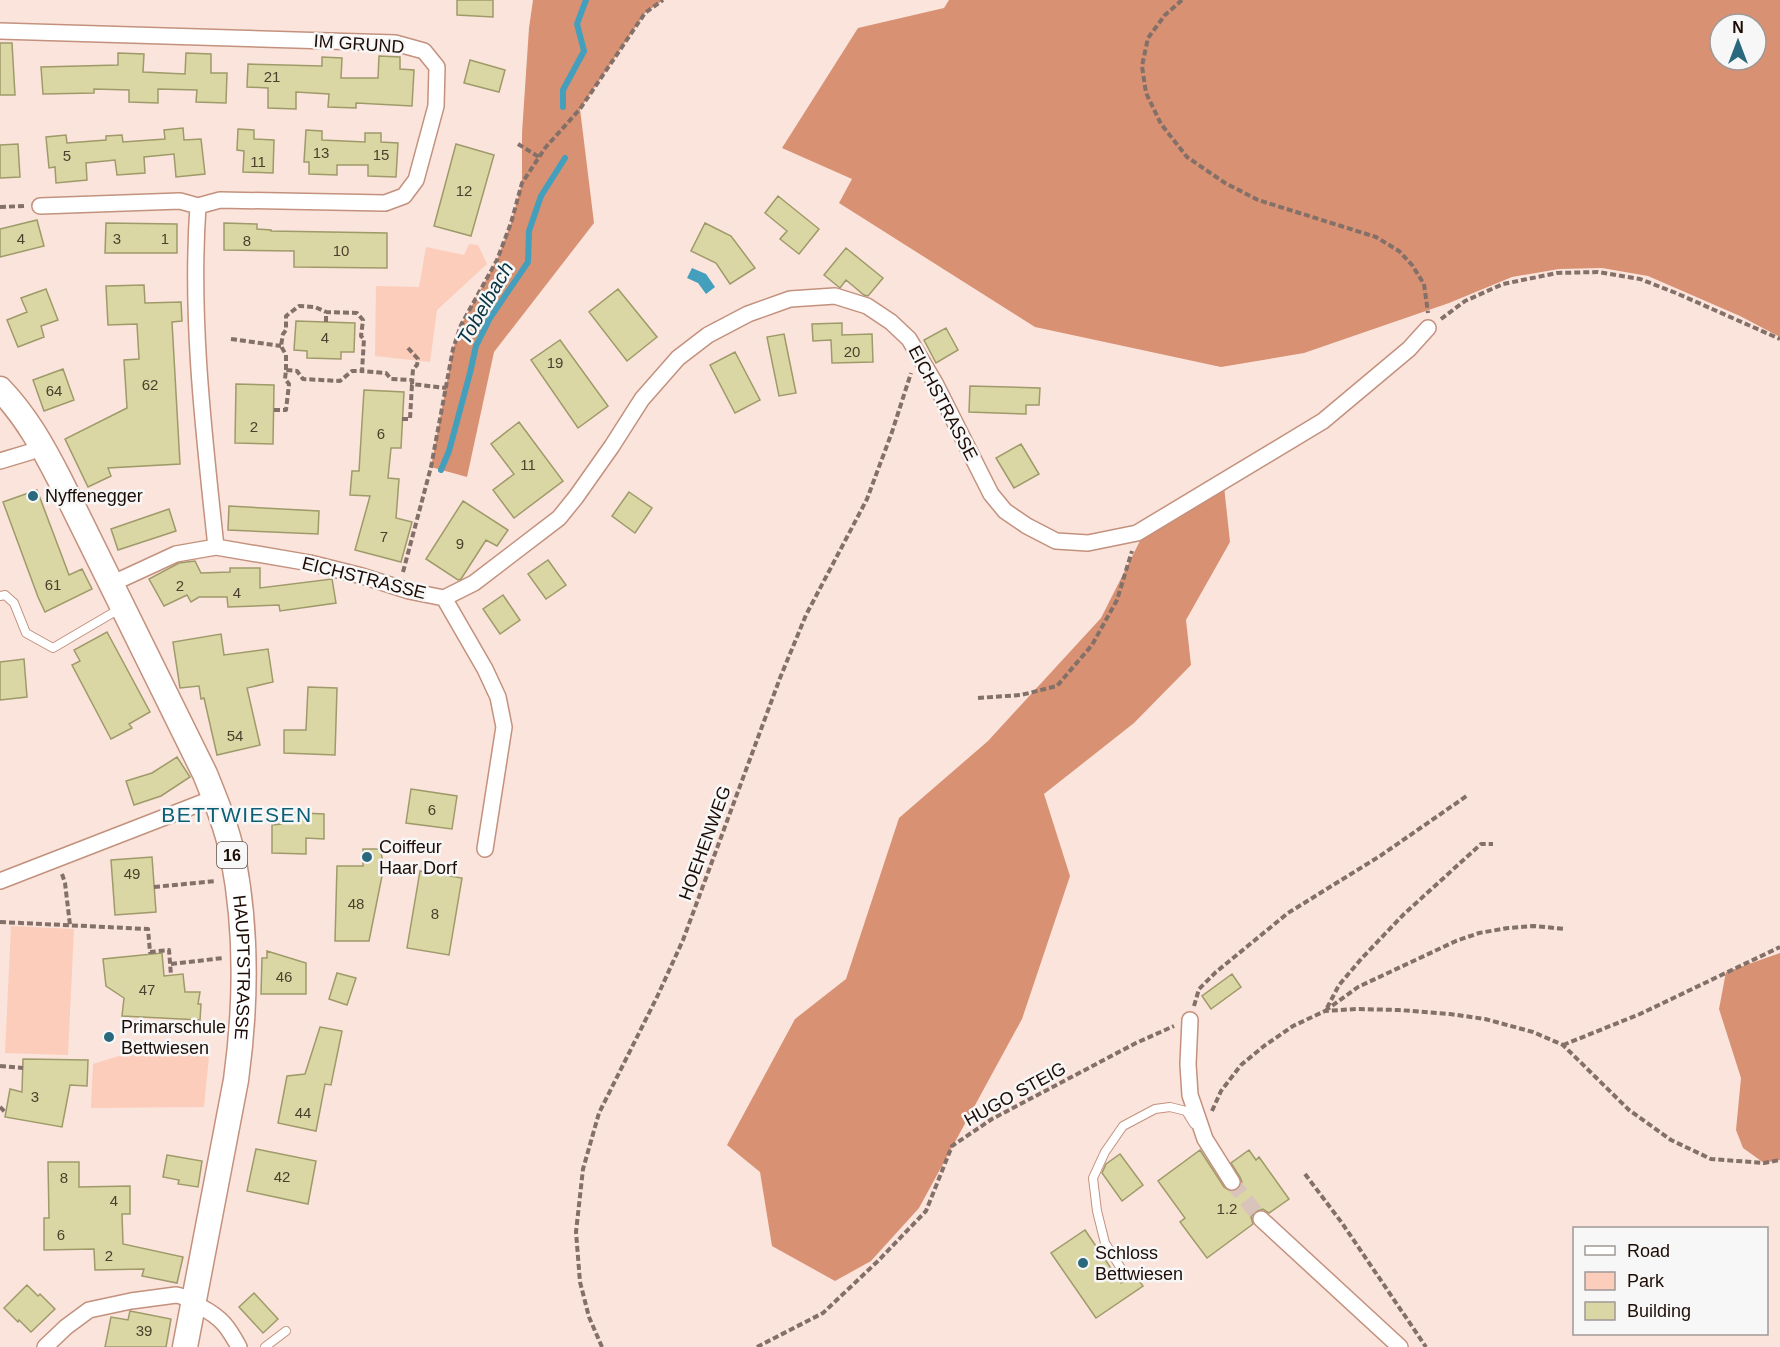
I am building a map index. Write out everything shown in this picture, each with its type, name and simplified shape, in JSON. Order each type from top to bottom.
[{"type":"main road","name":"HAUPTSTRASSE","points":[[0,389],[22,415],[42,445],[205,774],[232,855],[240,902],[243,956],[242,1038],[185,1347]]},
{"type":"street","name":"IM GRUND","points":[[0,32],[395,43],[424,51],[437,67],[436,106],[416,180],[404,196],[385,203],[220,200],[198,206],[180,201],[40,206]]},
{"type":"street","points":[[198,206],[196,237],[198,365],[216,547]]},
{"type":"street","name":"EICHSTRASSE","points":[[111,585],[176,554],[216,547],[310,563],[444,598],[474,583],[559,518],[594,471],[642,399],[678,358],[708,335],[748,314],[789,299],[835,296],[867,306],[891,322],[909,339],[935,383],[991,494],[1005,511],[1056,541],[1088,543],[1137,533],[1323,421],[1409,349],[1428,328]]},
{"type":"street","points":[[0,461],[30,452],[42,445]]},
{"type":"street","points":[[444,598],[485,669],[498,697],[504,727],[485,849]]},
{"type":"street","points":[[0,881],[214,798]]},
{"type":"street","points":[[1190,1020],[1188,1064],[1190,1095],[1204,1139],[1232,1182]]},
{"type":"street","points":[[1261,1219],[1400,1347]]},
{"type":"street","points":[[45,1347],[89,1311],[163,1296],[182,1296],[221,1318],[239,1347]]},
{"type":"lane","points":[[0,596],[5,595],[14,603],[26,633],[53,648],[123,608]]},
{"type":"lane","points":[[1122,1270],[1105,1243],[1097,1211],[1093,1178],[1105,1152],[1123,1126],[1155,1109],[1170,1107],[1186,1111],[1204,1139]]},
{"type":"lane","points":[[265,1347],[286,1331]]},
{"type":"path","points":[[399,588],[431,467],[453,349],[461,325],[497,260],[512,223],[522,183],[539,157],[580,109],[645,13],[663,0]]},
{"type":"path","points":[[1182,0],[1165,15],[1148,38],[1142,66],[1146,93],[1161,124],[1186,157],[1226,183],[1258,200],[1376,237],[1399,250],[1424,284],[1428,305],[1428,328]]},
{"type":"path","points":[[518,144],[539,157]]},
{"type":"path","points":[[0,207],[40,206]]},
{"type":"path","points":[[1428,328],[1465,301],[1503,284],[1557,273],[1598,272],[1649,282],[1780,339]]},
{"type":"path","points":[[274,410],[286,410],[289,384],[285,379],[286,355],[280,346],[286,330],[286,316],[299,306],[315,307],[326,312],[357,313],[363,320],[362,371]]},
{"type":"path","points":[[326,312],[326,322]]},
{"type":"path","points":[[231,339],[280,346]]},
{"type":"path","points":[[402,419],[410,419],[413,369],[418,359],[408,348]]},
{"type":"path","name":"HOEHENWEG","points":[[602,1347],[589,1317],[580,1282],[576,1232],[583,1169],[599,1113],[683,940],[780,678],[806,615],[867,499],[917,355]]},
{"type":"path","points":[[286,370],[297,372],[303,379],[340,381],[352,371],[386,373],[391,379],[446,387]]},
{"type":"path","points":[[978,698],[1021,695],[1057,686],[1092,645],[1117,600],[1137,533]]},
{"type":"path","points":[[1190,1020],[1199,989],[1243,949],[1288,913],[1380,856],[1468,795]]},
{"type":"path","points":[[1325,1011],[1339,985],[1404,914],[1481,844],[1493,844]]},
{"type":"path","points":[[56,859],[65,883],[70,925]]},
{"type":"path","points":[[154,887],[222,880]]},
{"type":"path","points":[[0,922],[148,929],[150,952],[169,950],[171,975]]},
{"type":"path","points":[[1204,1139],[1212,1111],[1221,1091],[1241,1065],[1293,1026],[1325,1011],[1358,987],[1479,933],[1534,926],[1565,929]]},
{"type":"path","points":[[1563,1045],[1640,1014],[1780,946]]},
{"type":"path","points":[[171,964],[223,958]]},
{"type":"path","points":[[1325,1011],[1399,1010],[1485,1018],[1533,1032],[1563,1045],[1629,1110],[1671,1140],[1711,1159],[1764,1163],[1780,1160]]},
{"type":"path","name":"HUGO STEIG","points":[[757,1347],[823,1313],[878,1261],[926,1211],[952,1146],[992,1119],[1136,1043],[1190,1020]]},
{"type":"path","points":[[0,1066],[23,1068]]},
{"type":"path","points":[[0,1107],[6,1113]]},
{"type":"path","points":[[1305,1173],[1342,1223],[1426,1347]]},
{"type":"green space","points":[[469,244],[478,245],[487,264],[437,310],[430,362],[375,356],[376,286],[419,287],[426,247],[464,255]]},
{"type":"green space","points":[[11,926],[74,929],[68,1055],[5,1053]]},
{"type":"green space","points":[[154,1045],[210,1045],[204,1107],[91,1108],[93,1064]]},
{"type":"shaded area","points":[[533,0],[663,0],[645,13],[580,109],[594,223],[494,352],[467,477],[431,467],[453,349],[461,325],[497,260],[511,223],[522,183],[522,133]]},
{"type":"shaded area","points":[[949,0],[1780,0],[1780,337],[1740,316],[1648,276],[1602,268],[1559,269],[1512,277],[1449,303],[1304,353],[1221,367],[1035,327],[839,203],[852,179],[782,148],[858,28],[944,8]]},
{"type":"shaded area","points":[[1224,486],[1230,542],[1186,620],[1191,665],[1134,723],[1044,794],[1070,876],[1022,1019],[919,1208],[871,1261],[835,1281],[772,1246],[760,1172],[727,1145],[795,1019],[846,979],[899,818],[988,741],[1101,618],[1145,531]]},
{"type":"shaded area","points":[[1780,953],[1780,1160],[1764,1163],[1743,1148],[1736,1130],[1741,1078],[1719,1009],[1726,972]]},
{"type":"water","points":[[692,268],[706,274],[715,287],[706,294],[698,283],[687,278]]},
{"type":"building","points":[[457,0],[493,0],[493,17],[457,15]]},
{"type":"building","points":[[0,43],[12,43],[15,95],[0,95]]},
{"type":"building","points":[[118,53],[144,54],[143,72],[185,74],[186,53],[211,54],[211,73],[227,73],[226,103],[196,102],[197,90],[158,89],[158,103],[129,102],[129,90],[94,89],[94,93],[43,94],[41,67],[118,65]]},
{"type":"building","points":[[379,56],[400,57],[400,69],[414,70],[412,106],[356,103],[356,108],[328,107],[329,94],[296,92],[296,109],[268,108],[268,88],[247,87],[248,64],[322,66],[322,57],[342,58],[341,78],[378,78]]},
{"type":"building","points":[[470,60],[505,70],[499,92],[464,83]]},
{"type":"building","points":[[183,128],[184,140],[201,139],[205,174],[176,177],[174,154],[144,157],[145,173],[117,175],[115,160],[86,163],[87,180],[56,183],[55,167],[49,168],[46,137],[66,135],[67,143],[106,140],[106,136],[122,135],[123,142],[165,139],[164,130]]},
{"type":"building","points":[[238,129],[254,130],[254,139],[274,140],[273,173],[243,172],[244,151],[237,150]]},
{"type":"building","points":[[306,130],[322,131],[322,140],[365,142],[365,133],[381,133],[381,142],[398,143],[396,177],[368,176],[368,165],[337,165],[337,175],[309,174],[309,162],[304,162]]},
{"type":"building","points":[[18,144],[20,177],[0,178],[0,145]]},
{"type":"building","points":[[456,144],[494,155],[471,236],[434,226]]},
{"type":"building","points":[[778,196],[819,229],[799,254],[780,239],[787,231],[765,213]]},
{"type":"building","points":[[37,220],[44,246],[0,257],[0,229]]},
{"type":"building","points":[[106,223],[177,224],[177,253],[105,253]]},
{"type":"building","points":[[224,223],[257,224],[257,229],[271,231],[387,233],[387,268],[294,267],[294,251],[224,250]]},
{"type":"building","points":[[705,223],[731,236],[755,268],[730,284],[716,263],[691,251]]},
{"type":"building","points":[[846,248],[883,278],[868,296],[846,280],[840,288],[824,275]]},
{"type":"building","points":[[144,285],[145,303],[181,302],[182,321],[172,322],[180,464],[108,468],[111,476],[88,487],[65,439],[127,408],[124,360],[139,359],[137,324],[108,325],[106,286]]},
{"type":"building","points":[[46,289],[58,320],[41,326],[44,337],[18,347],[7,320],[27,312],[21,298]]},
{"type":"building","points":[[618,289],[657,337],[627,361],[589,312]]},
{"type":"building","points":[[296,321],[355,323],[354,352],[341,352],[341,359],[307,358],[307,351],[294,350]]},
{"type":"building","points":[[842,323],[842,335],[872,334],[873,362],[832,363],[831,340],[813,341],[812,324]]},
{"type":"building","points":[[946,328],[958,350],[936,363],[924,340]]},
{"type":"building","points":[[784,334],[796,393],[779,396],[767,337]]},
{"type":"building","points":[[560,340],[608,406],[578,428],[531,360]]},
{"type":"building","points":[[735,352],[760,400],[735,413],[710,365]]},
{"type":"building","points":[[63,369],[74,400],[44,411],[33,380]]},
{"type":"building","points":[[236,384],[274,385],[273,444],[235,443]]},
{"type":"building","points":[[970,386],[1040,388],[1039,405],[1026,405],[1026,414],[969,412]]},
{"type":"building","points":[[364,390],[404,392],[401,448],[391,448],[388,478],[399,479],[396,518],[412,522],[401,562],[355,550],[370,496],[350,495],[352,471],[359,471]]},
{"type":"building","points":[[519,422],[563,481],[514,518],[493,490],[514,474],[491,444]]},
{"type":"building","points":[[1021,444],[1039,474],[1014,488],[996,458]]},
{"type":"building","points":[[37,490],[69,575],[82,569],[92,589],[45,612],[3,502]]},
{"type":"building","points":[[629,492],[652,508],[635,533],[612,516]]},
{"type":"building","points":[[463,501],[508,530],[497,546],[486,540],[461,579],[458,580],[426,559]]},
{"type":"building","points":[[229,506],[319,511],[318,534],[228,530]]},
{"type":"building","points":[[169,509],[176,531],[118,550],[111,529]]},
{"type":"building","points":[[548,560],[566,585],[546,599],[528,574]]},
{"type":"building","points":[[195,561],[201,573],[230,572],[230,568],[260,568],[260,588],[332,579],[336,603],[280,611],[279,605],[228,607],[227,597],[199,597],[191,602],[187,595],[164,606],[149,579],[179,563]]},
{"type":"building","points":[[503,595],[520,620],[500,634],[483,609]]},
{"type":"building","points":[[107,632],[150,712],[129,724],[132,728],[111,739],[72,665],[80,661],[74,650]]},
{"type":"building","points":[[221,634],[224,655],[268,649],[273,682],[247,688],[260,745],[217,755],[204,698],[201,699],[199,686],[180,688],[173,642]]},
{"type":"building","points":[[24,659],[27,697],[0,700],[0,662]]},
{"type":"building","points":[[308,687],[337,688],[335,755],[284,753],[284,730],[306,730]]},
{"type":"building","points":[[177,757],[190,777],[161,796],[134,805],[126,781],[152,773]]},
{"type":"building","points":[[411,789],[457,796],[452,829],[406,823]]},
{"type":"building","points":[[282,812],[324,814],[324,839],[306,838],[306,854],[272,853],[272,825],[282,824]]},
{"type":"building","points":[[363,849],[380,849],[384,866],[369,941],[335,941],[337,866],[363,866]]},
{"type":"building","points":[[152,857],[156,912],[115,915],[111,860]]},
{"type":"building","points":[[420,871],[462,878],[449,955],[407,948]]},
{"type":"building","points":[[267,951],[306,963],[306,994],[261,994],[262,958],[267,958]]},
{"type":"building","points":[[162,953],[164,976],[183,974],[185,992],[200,992],[198,1004],[201,1004],[200,1020],[122,1016],[124,998],[106,986],[103,959]]},
{"type":"building","points":[[337,973],[356,978],[347,1005],[329,999]]},
{"type":"building","points":[[1232,974],[1241,987],[1211,1009],[1202,996]]},
{"type":"building","points":[[320,1027],[342,1031],[331,1085],[325,1084],[316,1131],[278,1123],[287,1076],[305,1074]]},
{"type":"building","points":[[23,1059],[88,1060],[87,1086],[70,1085],[62,1127],[5,1117],[10,1089],[22,1092]]},
{"type":"building","points":[[256,1149],[316,1161],[308,1204],[247,1191]]},
{"type":"building","points":[[1200,1150],[1224,1187],[1232,1192],[1238,1190],[1242,1182],[1231,1163],[1249,1150],[1256,1160],[1259,1157],[1289,1199],[1269,1213],[1263,1209],[1254,1212],[1251,1217],[1253,1224],[1207,1258],[1180,1222],[1185,1218],[1158,1181]]},
{"type":"building","points":[[1120,1154],[1143,1185],[1122,1201],[1102,1173],[1106,1164]]},
{"type":"building","points":[[167,1155],[202,1161],[198,1187],[178,1184],[179,1180],[163,1177]]},
{"type":"building","points":[[48,1162],[79,1162],[79,1187],[130,1186],[130,1214],[122,1214],[123,1244],[183,1257],[177,1283],[142,1276],[144,1269],[95,1270],[94,1249],[44,1250],[44,1218],[49,1218]]},
{"type":"building","name":"Schloss Bettwiesen","points":[[1085,1230],[1121,1283],[1134,1274],[1143,1286],[1096,1318],[1051,1253]]},
{"type":"building","points":[[27,1285],[55,1309],[31,1332],[4,1308]]},
{"type":"building","points":[[254,1293],[278,1319],[263,1333],[239,1307]]},
{"type":"building","points":[[130,1311],[171,1319],[166,1347],[105,1347],[111,1317],[128,1320]]},
{"type":"waterway","name":"Tobelbach","points":[[563,107],[563,90],[584,51],[577,24],[586,0]]},
{"type":"waterway","name":"Tobelbach","points":[[441,470],[449,451],[476,346],[490,318],[528,262],[529,231],[541,196],[565,158]]},
{"type":"tunnel","points":[[1232,1182],[1261,1219]]},
{"type":"place","name":"Nyffenegger","points":[[33,496]]},
{"type":"place","name":"Coiffeur Haar Dorf","points":[[367,857]]},
{"type":"place","name":"Primarschule Bettwiesen","points":[[109,1037]]},
{"type":"place","name":"Schloss Bettwiesen","points":[[1083,1263]]},
{"type":"district","name":"BETTWIESEN","points":[[237,814]]}]
